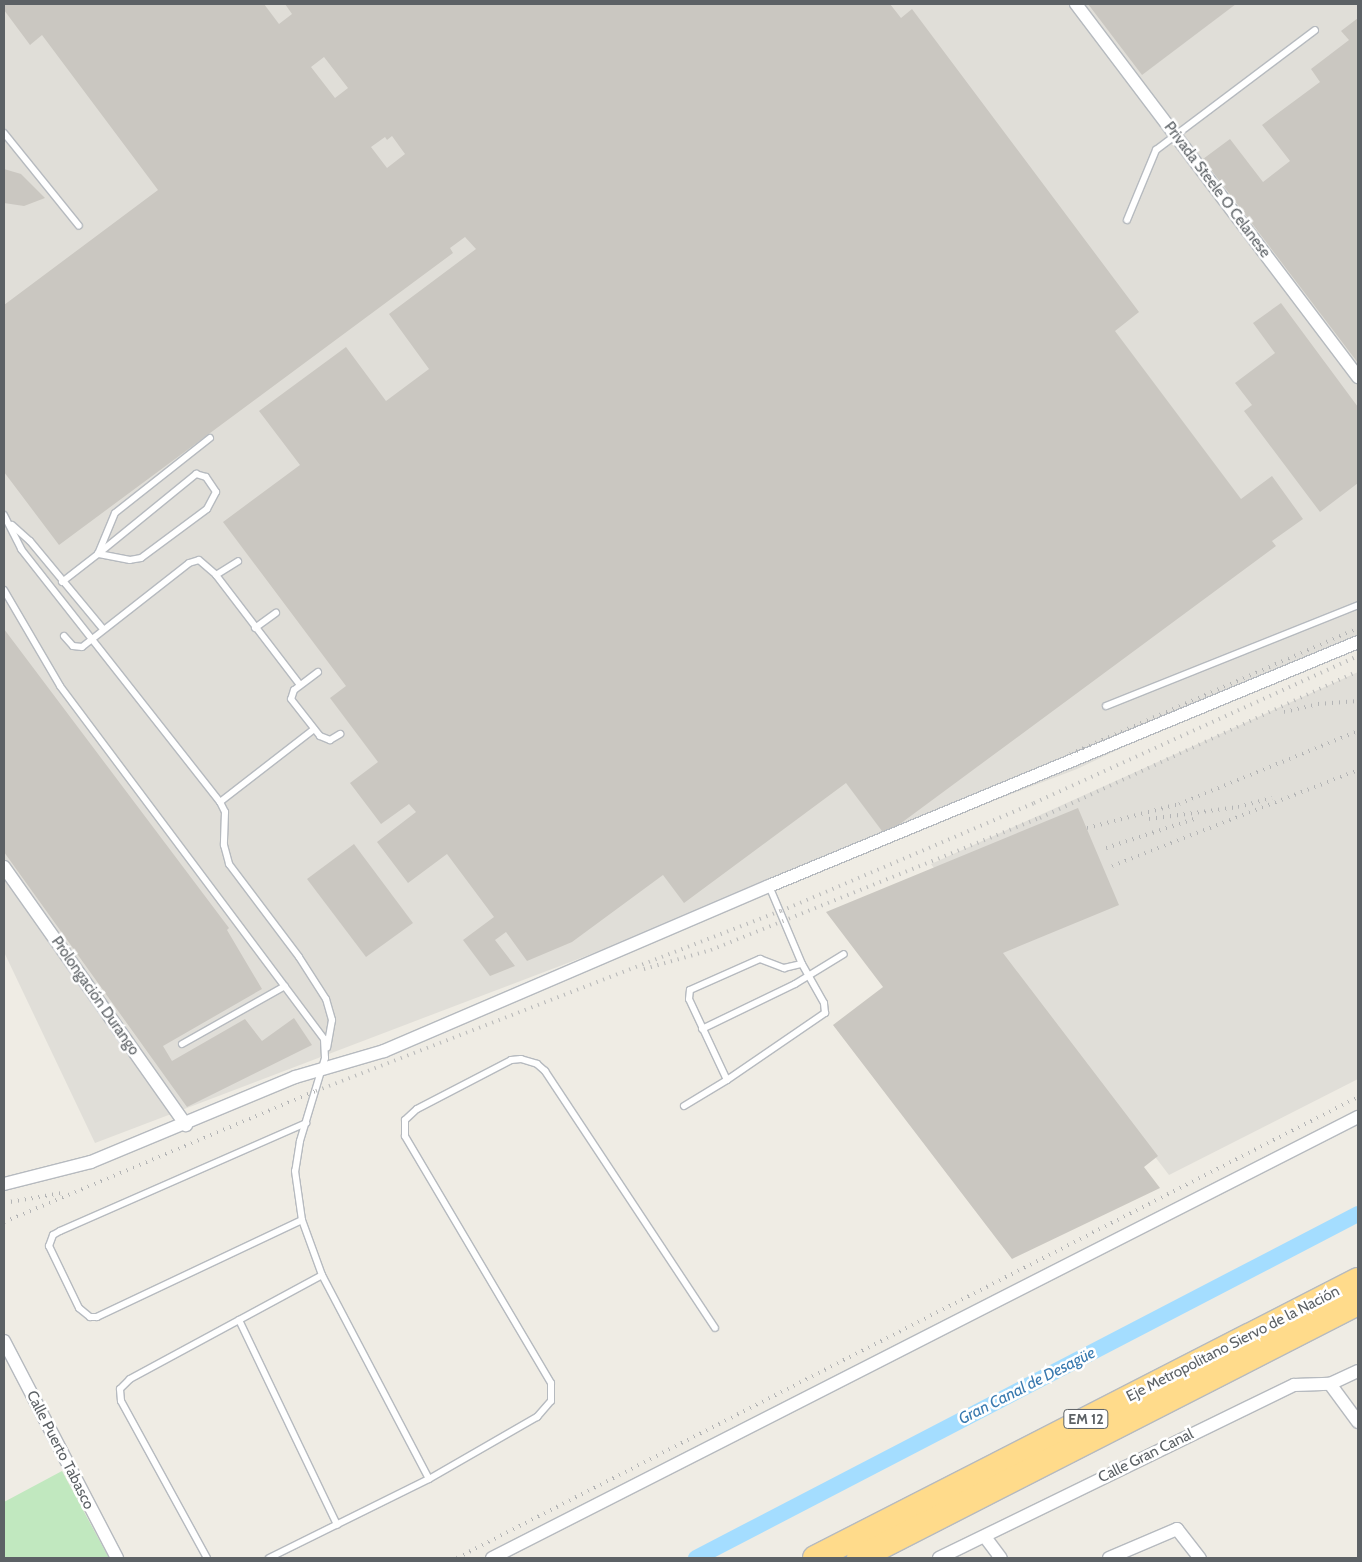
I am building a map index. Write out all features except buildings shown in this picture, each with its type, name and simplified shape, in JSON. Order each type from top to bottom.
[{"type":"highway","name":"Eje Metropolitano Siervo de la Nación","points":[[815,1558],[1358,1280]]},
{"type":"highway","name":"Eje Metropolitano Siervo de la Nación","points":[[859,1558],[1358,1303]]},
{"type":"street","name":"Privada Steele O Celanese","points":[[1076,4],[1358,377]]},
{"type":"street","points":[[4,1184],[90,1162],[322,1069],[384,1051],[769,886],[1358,642]]},
{"type":"street","name":"Prolongación Durango","points":[[4,867],[186,1125]]},
{"type":"street","points":[[492,1558],[1358,1117]]},
{"type":"street","name":"Calle Puerto Tabasco","points":[[4,1341],[117,1558]]},
{"type":"street","name":"Calle Gran Canal","points":[[939,1558],[1131,1462],[1294,1385],[1330,1384],[1358,1371]]},
{"type":"street","points":[[1330,1384],[1358,1422]]},
{"type":"street","points":[[1109,1558],[1177,1529],[1200,1558]]},
{"type":"street","points":[[985,1536],[1001,1558]]},
{"type":"lane","points":[[1128,220],[1156,150],[1314,30]]},
{"type":"lane","points":[[4,133],[79,226]]},
{"type":"lane","points":[[98,554],[116,513],[210,438]]},
{"type":"lane","points":[[62,582],[196,474],[206,477],[214,488],[215,498],[207,509],[141,558],[130,560],[98,554]]},
{"type":"lane","points":[[4,515],[21,550],[220,802],[225,812],[224,845],[229,864],[299,957],[326,999],[332,1020],[327,1049],[306,1123],[295,1171],[302,1220],[322,1275],[429,1479]]},
{"type":"lane","points":[[10,524],[30,541],[103,630]]},
{"type":"lane","points":[[216,575],[238,560]]},
{"type":"lane","points":[[64,636],[76,647],[91,640],[194,561],[203,562],[216,575],[300,685]]},
{"type":"lane","points":[[4,590],[60,686],[319,1031],[327,1049]]},
{"type":"lane","points":[[1106,706],[1358,604]]},
{"type":"lane","points":[[255,628],[276,614]]},
{"type":"lane","points":[[318,672],[300,685],[292,693],[291,699],[314,729],[326,740],[340,734]]},
{"type":"lane","points":[[220,802],[314,729]]},
{"type":"lane","points":[[684,1106],[727,1080],[823,1016],[826,1007],[802,964],[769,886]]},
{"type":"lane","points":[[702,1029],[808,976],[844,954]]},
{"type":"lane","points":[[727,1080],[688,999],[692,987],[760,959],[784,968],[802,964]]},
{"type":"lane","points":[[182,1044],[285,986]]},
{"type":"lane","points":[[269,1558],[429,1479],[537,1417],[551,1401],[553,1393],[551,1383],[405,1136],[406,1120],[417,1109],[511,1060],[521,1058],[537,1064],[545,1071],[715,1328]]},
{"type":"lane","points":[[302,1220],[96,1317],[90,1317],[79,1308],[49,1246],[53,1235],[60,1230],[306,1123]]},
{"type":"lane","points":[[207,1558],[121,1401],[120,1389],[130,1379],[322,1275]]},
{"type":"lane","points":[[238,1320],[337,1525]]},
{"type":"shaded area","points":[[4,4],[1358,4],[1358,636],[1077,769],[95,1143],[4,952]]},
{"type":"shaded area","points":[[1358,672],[1358,1079],[1169,1175],[931,864]]},
{"type":"green space","points":[[62,1471],[109,1558],[4,1558],[4,1502]]},
{"type":"waterway","name":"Gran Canal de Desagüe","points":[[696,1558],[1358,1214]]},
{"type":"railway","points":[[1070,754],[1358,628]]},
{"type":"railway","points":[[4,1222],[316,1091],[781,911],[1034,803],[1358,656]]},
{"type":"railway","points":[[644,969],[711,950],[1040,818],[1358,671]]},
{"type":"railway","points":[[1284,712],[1318,704],[1358,701]]},
{"type":"railway","points":[[1087,828],[1179,804],[1358,731]]},
{"type":"railway","points":[[1112,866],[1358,770]]},
{"type":"railway","points":[[1149,819],[1238,807],[1272,798]]},
{"type":"railway","points":[[1106,848],[1197,818]]},
{"type":"railway","points":[[457,1558],[1358,1097]]},
{"type":"railway","points":[[4,1203],[62,1193]]}]
